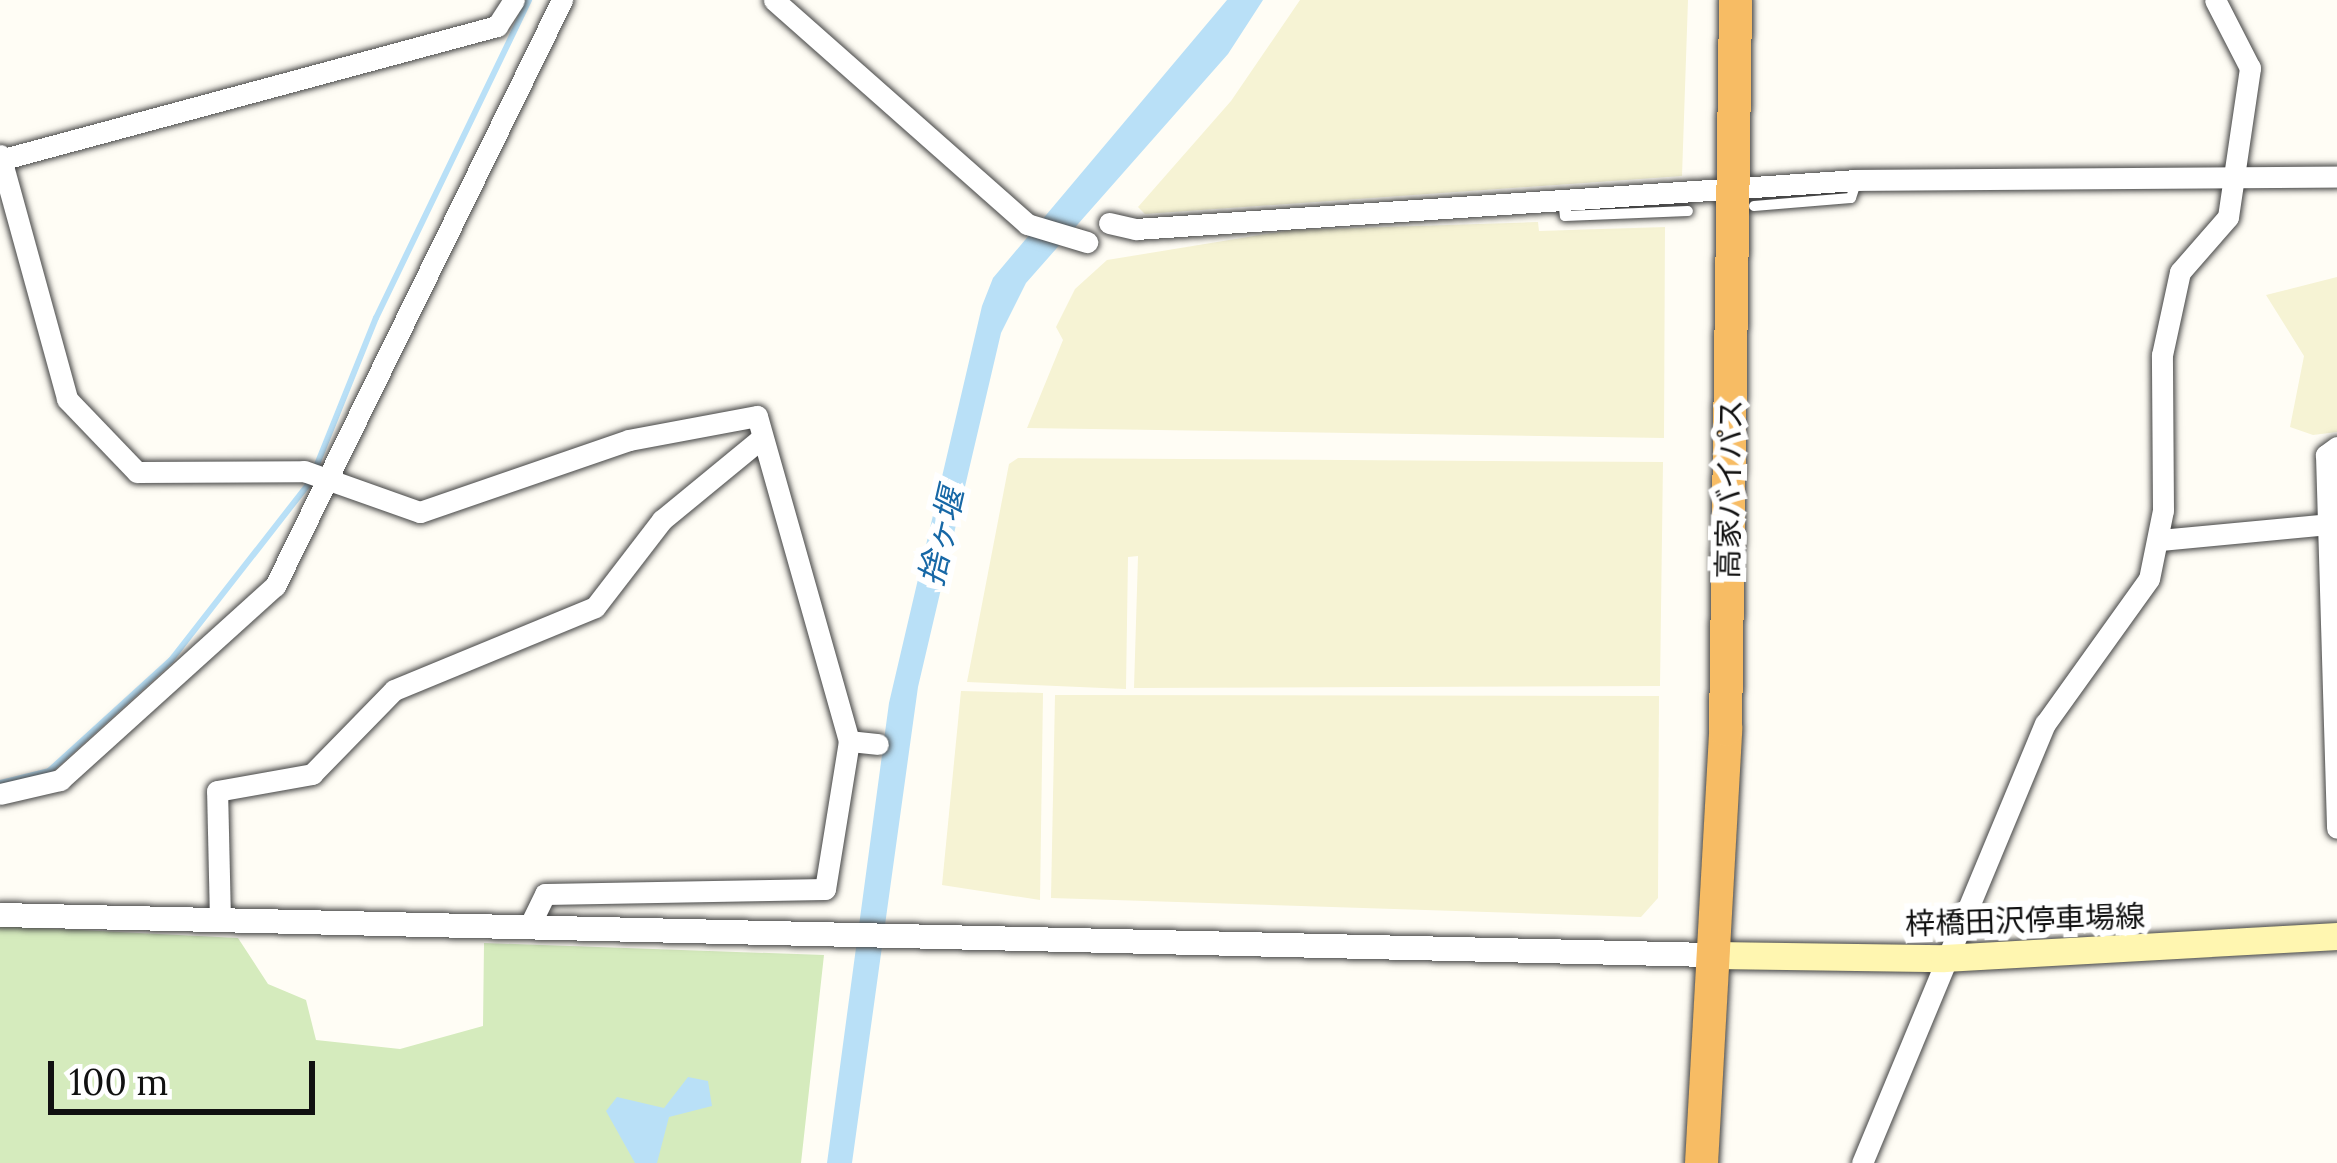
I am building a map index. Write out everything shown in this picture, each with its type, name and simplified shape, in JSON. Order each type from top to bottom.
[{"type":"highway","name":"高家バイパス","points":[[1701,1163],[1715,966],[1742,197],[1735,0]]},
{"type":"highway","name":"高家バイパス","points":[[1715,966],[1720,1163]]},
{"type":"main road","name":"梓橋田沢停車場線","points":[[1715,966],[2337,936]]},
{"type":"street","points":[[514,0],[497,26],[0,158],[67,399],[99,439],[149,475],[275,468],[333,481],[420,512],[669,429],[757,416],[849,741],[822,892],[545,894],[530,927]]},
{"type":"street","points":[[0,794],[60,780],[220,645],[274,586],[333,481],[562,0]]},
{"type":"street","points":[[774,0],[1035,227],[1080,238]]},
{"type":"street","points":[[1862,1163],[2045,724],[2131,611],[2160,540],[2162,356],[2180,272],[2222,231],[2237,178],[2250,68],[2215,0]]},
{"type":"street","points":[[1109,223],[1136,229],[1563,196],[1742,197],[1857,180],[2337,177]]},
{"type":"street","points":[[220,920],[217,791],[312,774],[394,690],[595,608],[662,520],[763,439]]},
{"type":"street","points":[[2337,447],[2326,455],[2333,524],[2337,828]]},
{"type":"street","points":[[2160,540],[2333,524]]},
{"type":"street","points":[[849,741],[878,744]]},
{"type":"street","points":[[0,915],[850,933],[1715,966]]},
{"type":"lane","points":[[1563,196],[1565,216],[1688,211]]},
{"type":"shaded area","points":[[1300,0],[1688,0],[1682,176],[1145,214],[1138,207],[1231,101]]},
{"type":"shaded area","points":[[1538,222],[1539,231],[1665,227],[1664,438],[1027,428],[1063,340],[1056,327],[1075,289],[1107,260],[1291,230]]},
{"type":"shaded area","points":[[2337,277],[2337,432],[2313,435],[2290,427],[2304,356],[2266,295]]},
{"type":"shaded area","points":[[1018,458],[1663,462],[1660,686],[1134,688],[1138,556],[1128,557],[1126,689],[967,682],[1009,464]]},
{"type":"shaded area","points":[[961,691],[1043,693],[1040,900],[942,885]]},
{"type":"shaded area","points":[[1055,695],[1659,696],[1658,898],[1641,917],[1051,898]]},
{"type":"green space","points":[[0,926],[238,938],[268,984],[306,1000],[316,1040],[400,1049],[483,1026],[484,943],[824,955],[801,1163],[0,1163]]},
{"type":"water","name":"捨ヶ堰","points":[[1227,0],[1263,0],[1228,54],[1026,283],[1001,333],[918,687],[852,1163],[827,1163],[889,703],[982,306],[993,278]]},
{"type":"water","points":[[688,1077],[708,1081],[712,1106],[669,1117],[657,1163],[635,1163],[606,1111],[617,1097],[664,1108]]},
{"type":"waterway","points":[[316,467],[376,318],[529,0]]},
{"type":"waterway","points":[[0,783],[49,771],[171,660],[311,481]]}]
